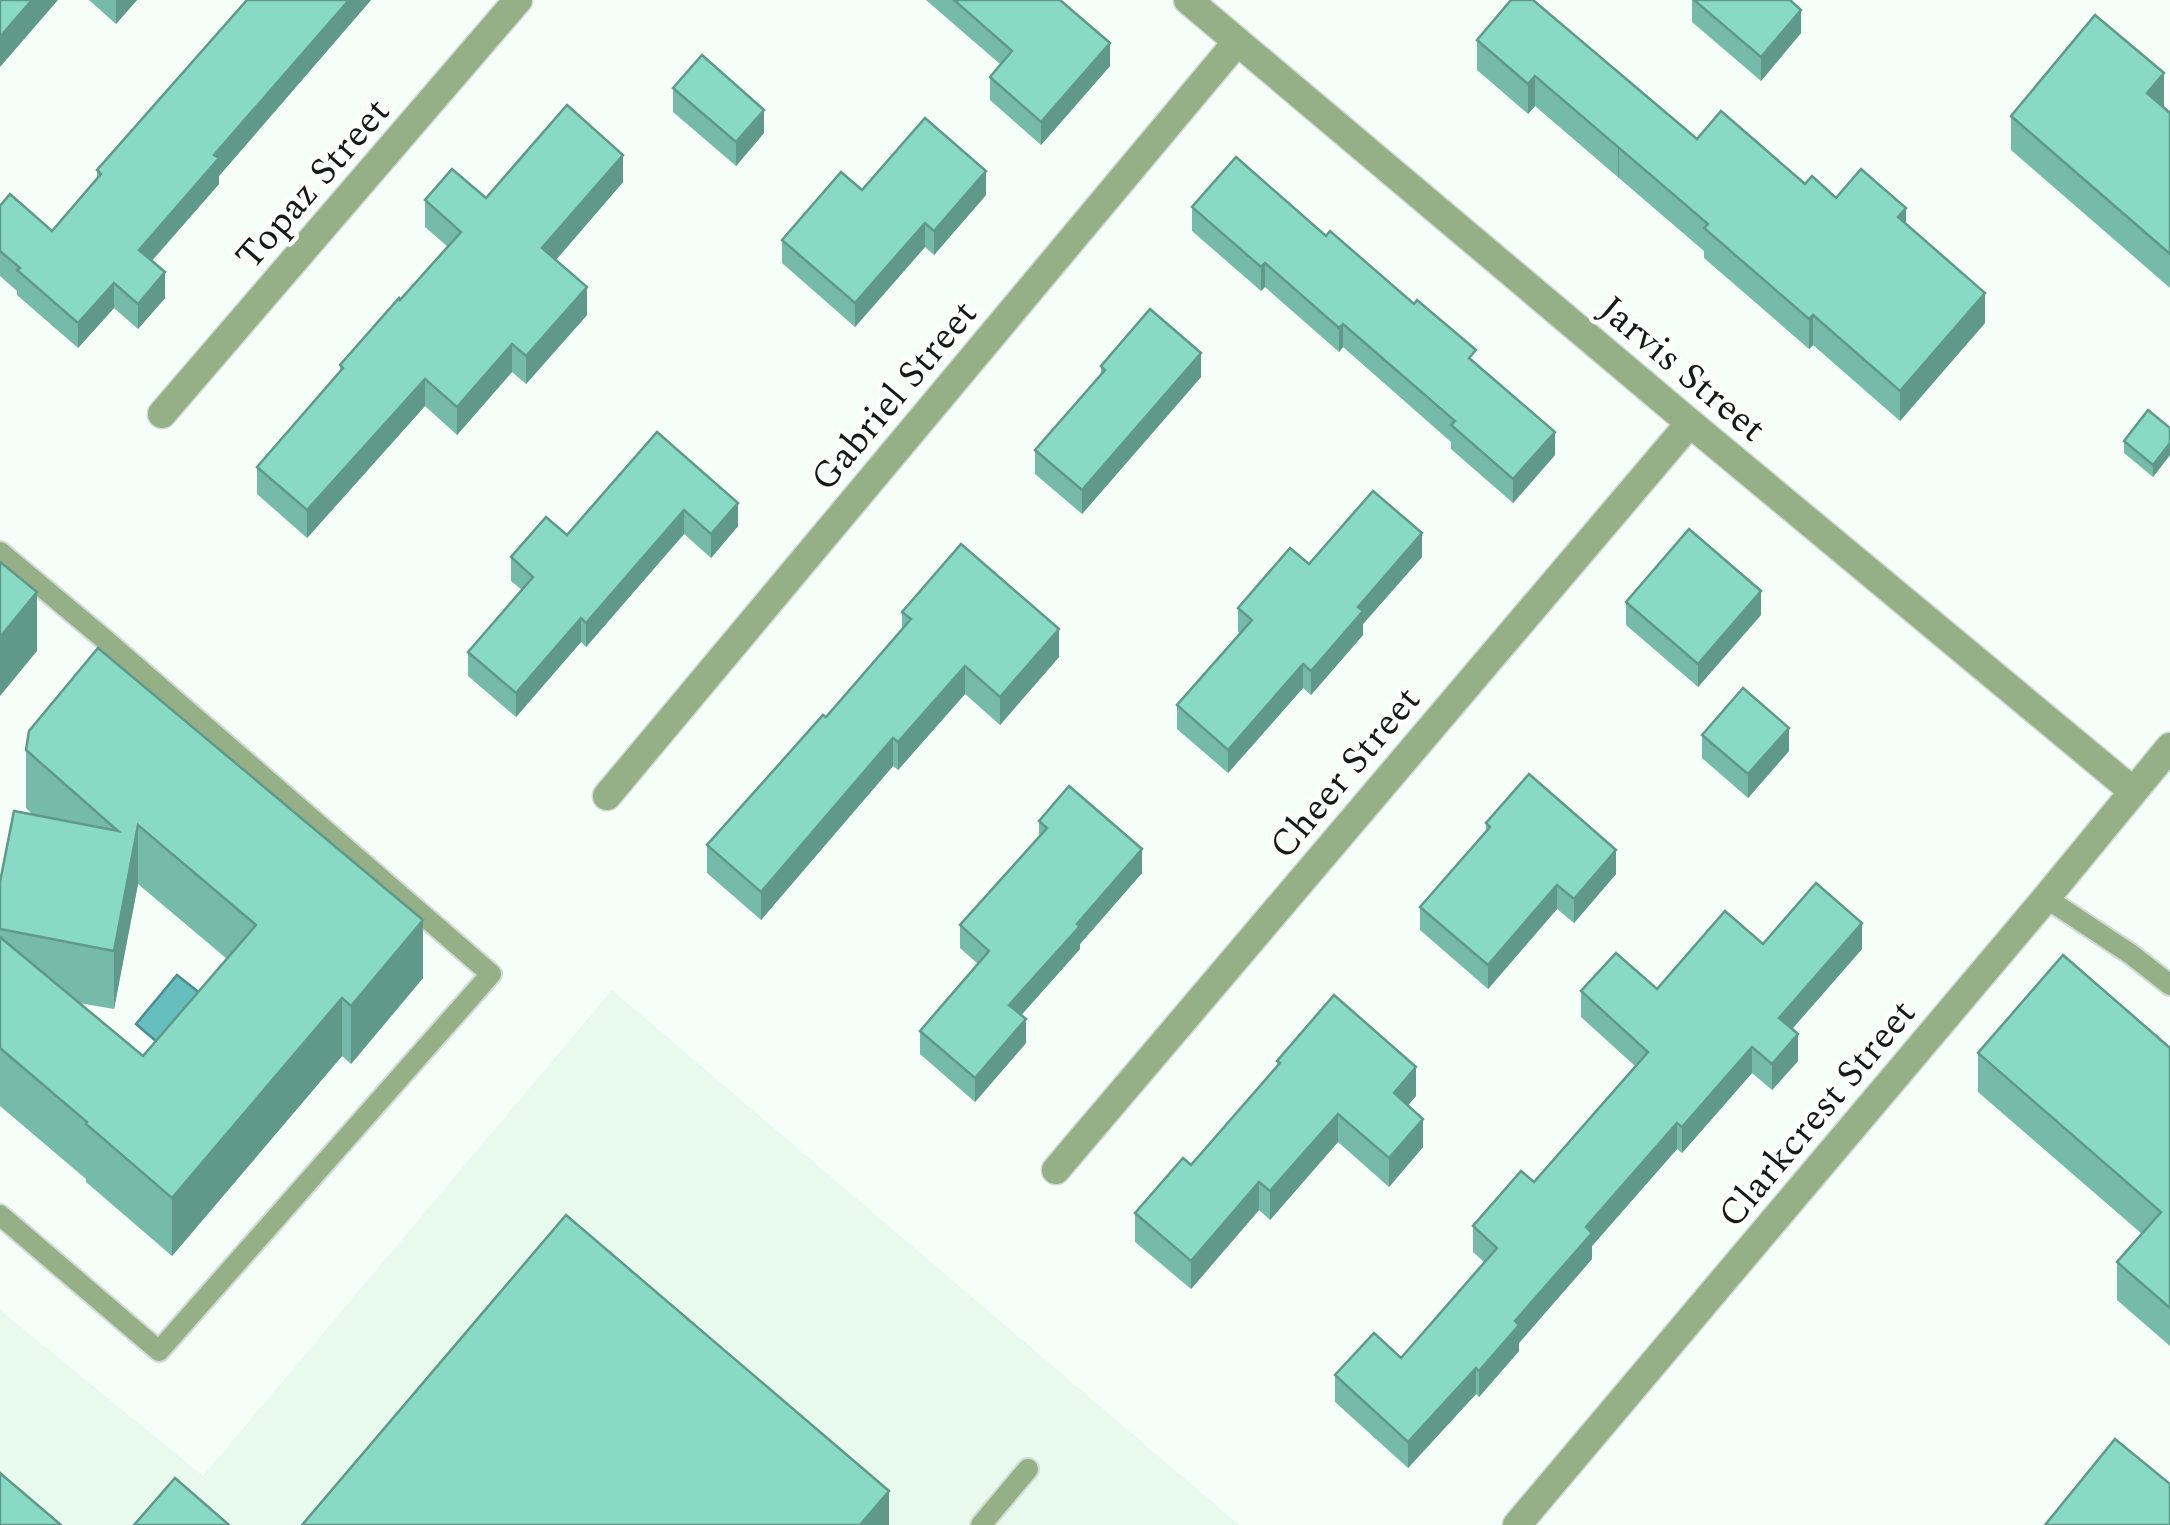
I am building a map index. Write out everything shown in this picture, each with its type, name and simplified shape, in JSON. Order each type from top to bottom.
[{"type":"street","name":"Topaz Street","points":[[162,414],[518,0]]},
{"type":"street","name":"Jarvis Street","points":[[1188,0],[2132,791]]},
{"type":"street","name":"Gabriel Street","points":[[607,796],[1237,42]]},
{"type":"street","name":"Cheer Street","points":[[1056,1170],[1690,423]]},
{"type":"street","name":"Clarkcrest Street","points":[[1516,1525],[2170,747]]},
{"type":"lane","points":[[0,552],[492,974],[160,1351],[0,1215]]},
{"type":"lane","points":[[2046,898],[2170,985]]},
{"type":"lane","points":[[982,1525],[1028,1469]]},
{"type":"shaded area","points":[[612,990],[1239,1525],[0,1525],[0,1310],[203,1476]]},
{"type":"water","points":[[177,975],[206,998],[164,1048],[136,1024]]},
{"type":"building","points":[[0,0],[32,0],[0,37]]},
{"type":"building","points":[[247,0],[349,0],[214,155],[219,158],[139,250],[165,272],[138,304],[114,283],[78,323],[0,251],[0,206],[10,194],[52,231],[101,174],[97,170]]},
{"type":"building","points":[[954,0],[1060,0],[1110,43],[1041,122],[990,77],[1012,51]]},
{"type":"building","points":[[1511,0],[1533,0],[1697,139],[1721,111],[1805,184],[1812,176],[1836,198],[1861,169],[1906,208],[1898,217],[1985,293],[1900,391],[1813,315],[1809,319],[1704,228],[1708,224],[1535,76],[1528,84],[1477,40]]},
{"type":"building","points":[[1694,0],[1790,0],[1801,10],[1761,57]]},
{"type":"building","points":[[2095,15],[2164,73],[2147,93],[2170,113],[2170,254],[2011,116]]},
{"type":"building","points":[[702,55],[764,110],[736,142],[673,88]]},
{"type":"building","points":[[567,105],[623,155],[542,248],[587,287],[526,356],[512,344],[457,407],[425,379],[307,510],[257,467],[343,368],[340,365],[461,232],[425,200],[452,169],[486,198]]},
{"type":"building","points":[[925,118],[986,171],[934,231],[925,223],[855,303],[782,240],[841,172],[862,190]]},
{"type":"building","points":[[1236,157],[1326,236],[1330,231],[1414,304],[1417,300],[1476,350],[1469,358],[1555,432],[1513,479],[1451,425],[1455,421],[1343,324],[1339,328],[1265,263],[1261,267],[1192,207]]},
{"type":"building","points":[[1150,309],[1201,353],[1082,490],[1035,450],[1105,370],[1101,366]]},
{"type":"building","points":[[2148,410],[2170,428],[2170,443],[2153,465],[2124,441]]},
{"type":"building","points":[[657,432],[738,503],[711,534],[684,510],[586,623],[581,618],[516,693],[468,652],[533,577],[511,557],[546,517],[567,535]]},
{"type":"building","points":[[1373,491],[1422,533],[1358,607],[1363,611],[1311,671],[1303,664],[1228,750],[1177,705],[1252,620],[1238,608],[1290,548],[1309,564]]},
{"type":"building","points":[[1689,529],[1761,591],[1698,664],[1626,602]]},
{"type":"building","points":[[961,544],[1059,629],[1000,697],[965,666],[898,742],[893,738],[761,892],[707,845],[911,619],[902,612]]},
{"type":"building","points":[[0,562],[37,592],[0,637]]},
{"type":"building","points":[[98,648],[423,920],[351,1006],[342,998],[172,1198],[0,1048],[0,937],[143,1056],[256,925],[138,825],[114,951],[0,929],[0,882],[14,811],[118,831],[26,750],[29,731]]},
{"type":"building","points":[[1743,688],[1789,728],[1748,774],[1702,735]]},
{"type":"building","points":[[1529,774],[1616,850],[1574,899],[1557,885],[1488,965],[1420,907],[1490,827],[1486,823]]},
{"type":"building","points":[[1069,786],[1142,849],[1009,1005],[1026,1019],[975,1078],[920,1031],[989,951],[960,925],[1047,828],[1039,821]]},
{"type":"building","points":[[1816,883],[1862,923],[1779,1018],[1798,1034],[1772,1064],[1752,1047],[1682,1127],[1677,1123],[1586,1227],[1592,1233],[1515,1321],[1519,1325],[1408,1442],[1335,1375],[1374,1333],[1401,1358],[1497,1248],[1473,1226],[1521,1171],[1534,1182],[1648,1052],[1581,991],[1616,953],[1657,989],[1725,911],[1763,944]]},
{"type":"building","points":[[2063,955],[2170,1048],[2170,1308],[2117,1262],[2161,1212],[1978,1053]]},
{"type":"building","points":[[1334,995],[1416,1067],[1394,1093],[1423,1119],[1389,1158],[1338,1114],[1270,1191],[1259,1182],[1191,1261],[1135,1213],[1183,1158],[1191,1165]]},
{"type":"building","points":[[566,1215],[889,1491],[860,1525],[302,1525]]},
{"type":"building","points":[[2115,1439],[2170,1484],[2170,1525],[2045,1525]]},
{"type":"building","points":[[0,1473],[61,1525],[0,1525]]},
{"type":"building","points":[[175,1478],[229,1525],[134,1525]]}]
